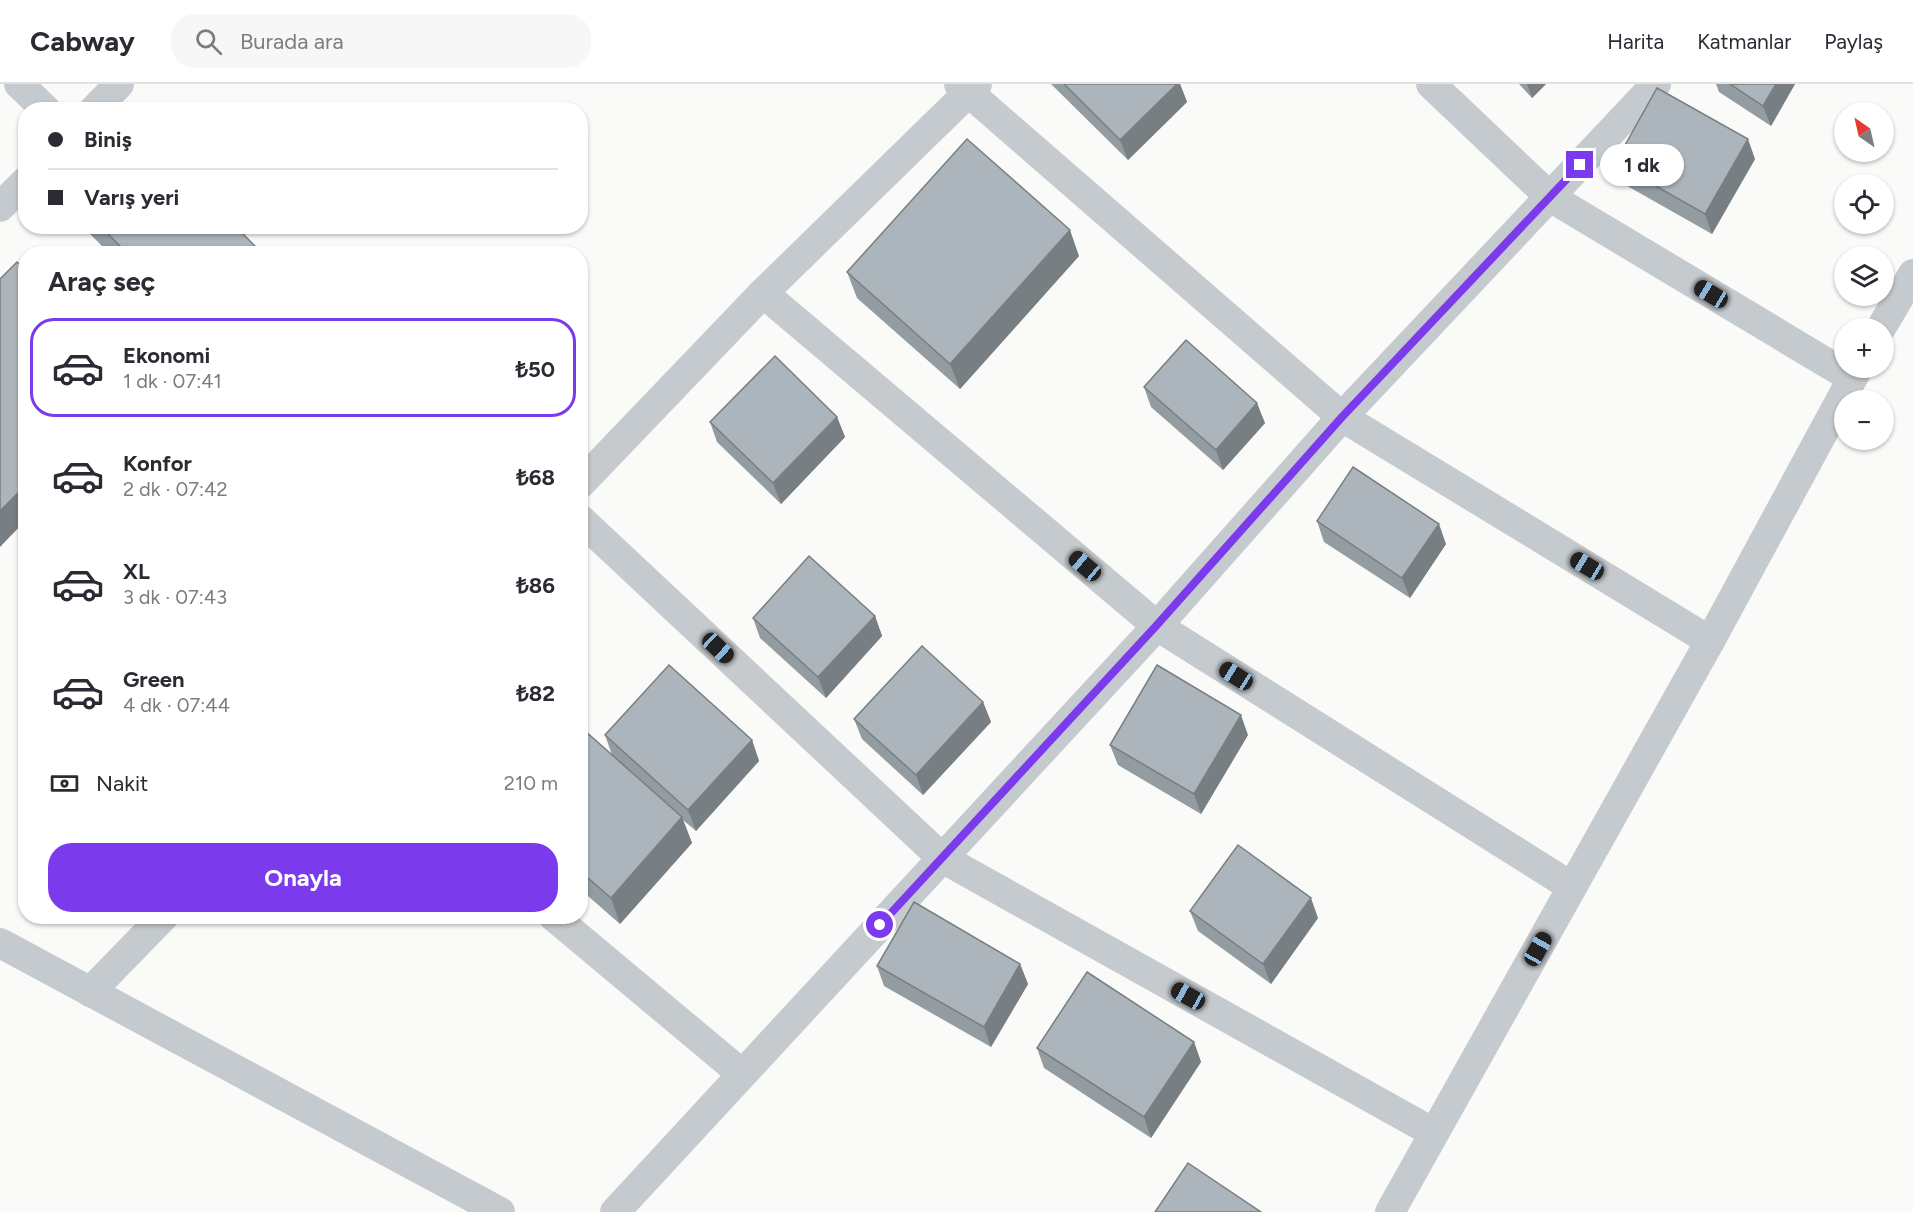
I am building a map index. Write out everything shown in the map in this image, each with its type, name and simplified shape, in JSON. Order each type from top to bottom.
[{"type":"street","points":[[19,84],[38,102]]},
{"type":"street","points":[[102,102],[119,84]]},
{"type":"street","points":[[1431,84],[1550,197],[1834,361]]},
{"type":"street","points":[[615,1212],[1156,626],[1342,417],[1656,84]]},
{"type":"street","points":[[588,476],[763,293],[969,87],[1342,417],[1710,641]]},
{"type":"street","points":[[0,207],[18,189]]},
{"type":"street","points":[[1887,318],[1913,274]]},
{"type":"street","points":[[763,293],[1156,626],[1572,887]]},
{"type":"street","points":[[1390,1212],[1710,641],[1852,378]]},
{"type":"street","points":[[588,526],[942,858],[1434,1133]]},
{"type":"street","points":[[90,992],[156,924]]},
{"type":"street","points":[[563,924],[742,1074]]},
{"type":"street","points":[[0,943],[501,1212]]},
{"type":"building","points":[[1064,84],[1177,84],[1120,140]]},
{"type":"building","points":[[1730,84],[1776,84],[1763,106]]},
{"type":"building","points":[[1657,88],[1748,139],[1705,214],[1615,163]]},
{"type":"building","points":[[967,139],[1070,230],[950,364],[847,272]]},
{"type":"building","points":[[108,234],[243,234],[255,246],[120,246]]},
{"type":"building","points":[[18,263],[18,493],[0,511],[0,279]]},
{"type":"building","points":[[1186,340],[1257,403],[1216,450],[1144,387]]},
{"type":"building","points":[[775,356],[837,417],[773,483],[710,422]]},
{"type":"building","points":[[1353,467],[1439,524],[1402,578],[1317,521]]},
{"type":"building","points":[[809,556],[875,616],[818,677],[753,618]]},
{"type":"building","points":[[922,646],[983,702],[916,775],[854,719]]},
{"type":"building","points":[[669,665],[752,740],[688,810],[605,735]]},
{"type":"building","points":[[1157,665],[1241,715],[1194,794],[1110,745]]},
{"type":"building","points":[[588,734],[682,817],[611,898],[588,878]]},
{"type":"building","points":[[1238,845],[1311,898],[1263,964],[1190,911]]},
{"type":"building","points":[[914,902],[1020,964],[984,1027],[877,966]]},
{"type":"building","points":[[1087,972],[1194,1042],[1144,1117],[1037,1048]]},
{"type":"building","points":[[1188,1163],[1261,1212],[1155,1212]]},
{"type":"route","points":[[880,925],[1156,626],[1342,417],[1580,165]]}]
